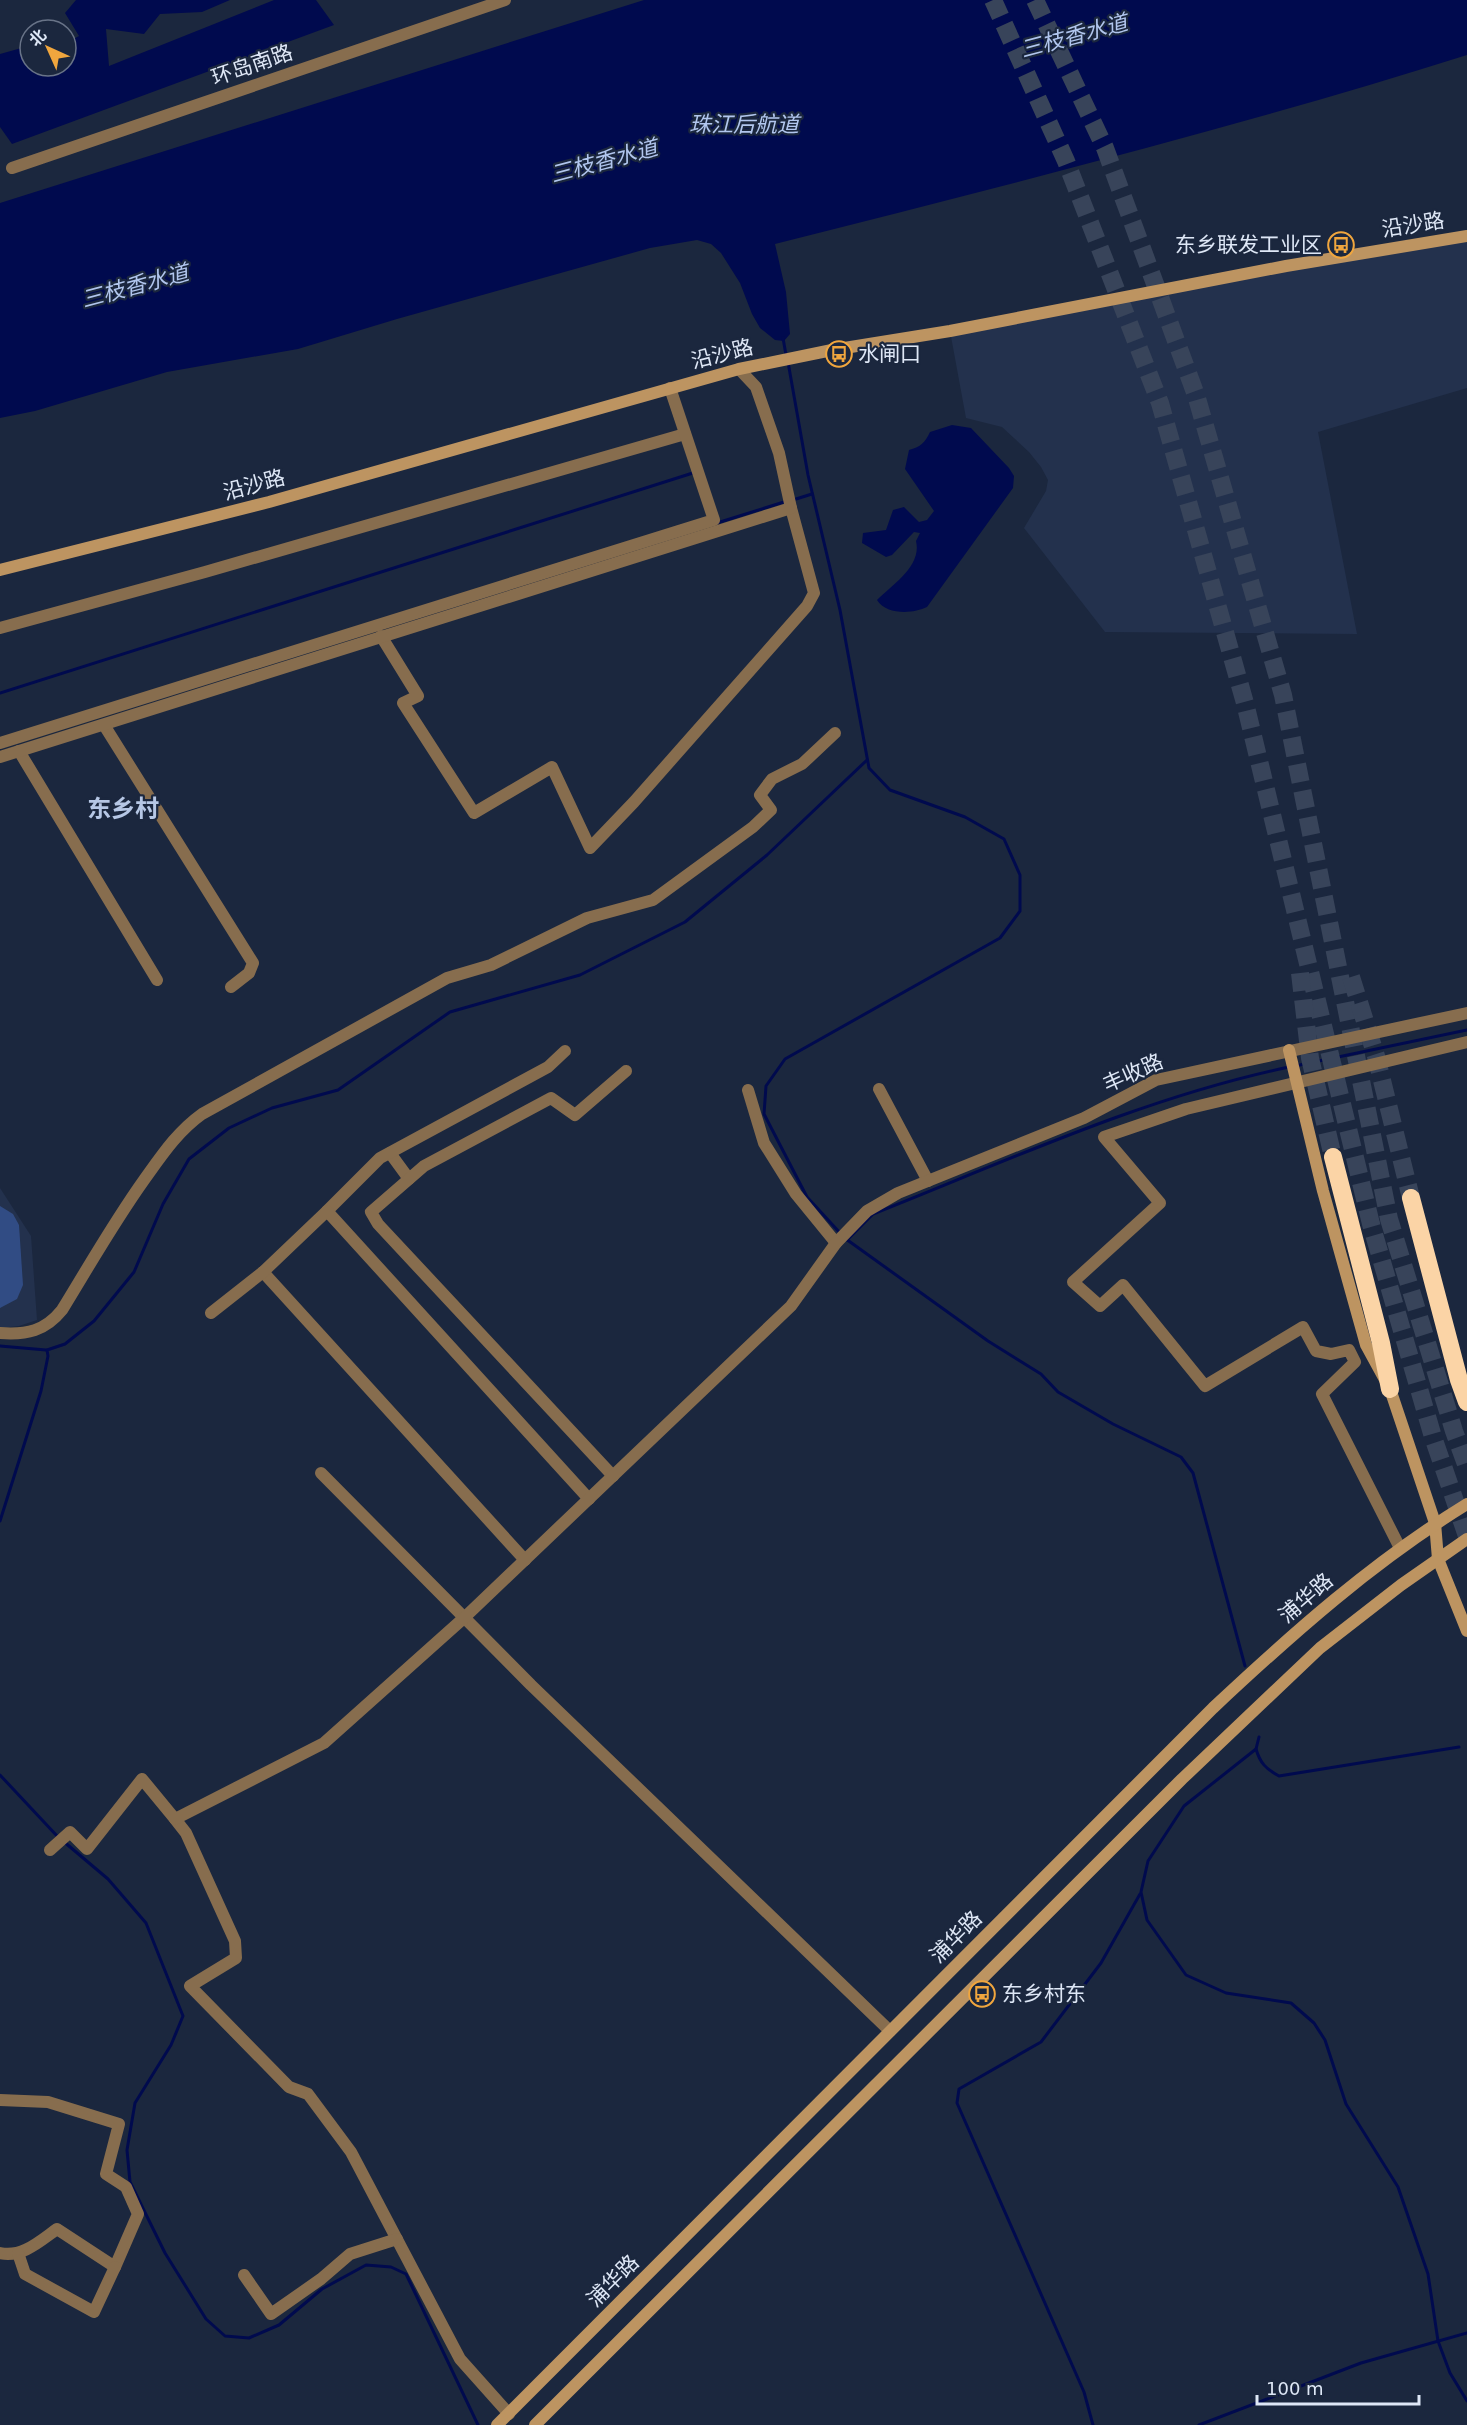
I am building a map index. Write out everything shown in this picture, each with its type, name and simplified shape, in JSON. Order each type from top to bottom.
[{"type":"highway","points":[[1333,1157],[1381,1343],[1390,1389]]},
{"type":"highway","points":[[1411,1198],[1459,1380],[1467,1402]]},
{"type":"main road","name":"沿沙路","points":[[0,570],[269,502],[739,369],[1286,266],[1467,236]]},
{"type":"main road","points":[[1289,1050],[1323,1191],[1366,1345],[1390,1389],[1435,1523],[1438,1559],[1467,1631]]},
{"type":"main road","name":"浦华路","points":[[498,2425],[1132,1788],[1242,1681],[1345,1589],[1435,1523],[1467,1504]]},
{"type":"main road","points":[[535,2425],[879,2080],[1320,1648],[1467,1539]]},
{"type":"main road","points":[[1467,1616],[1467,1623]]},
{"type":"street","name":"环岛南路","points":[[12,168],[504,0]]},
{"type":"street","points":[[381,636],[418,696],[403,703],[474,813],[552,767],[590,848],[634,802],[807,606],[814,593],[779,453],[756,387],[739,369]]},
{"type":"street","points":[[0,743],[714,520],[670,388]]},
{"type":"street","points":[[0,628],[205,572],[685,434]]},
{"type":"street","points":[[0,757],[791,508]]},
{"type":"street","points":[[105,725],[253,963],[249,972],[231,987]]},
{"type":"street","points":[[0,1333],[30,1332],[51,1324],[62,1310],[118,1217],[170,1144],[184,1127],[202,1114],[447,978],[491,965],[587,918],[653,900],[753,827],[771,810],[760,795],[772,779],[802,764],[835,733]]},
{"type":"street","points":[[19,751],[157,980]]},
{"type":"street","name":"丰收路","points":[[175,1819],[324,1743],[465,1617],[790,1306],[836,1243],[867,1211],[898,1193],[1084,1118],[1156,1080],[1467,1013]]},
{"type":"street","points":[[1400,1548],[1322,1394],[1355,1362],[1349,1350],[1331,1354],[1316,1351],[1303,1327],[1205,1386],[1123,1286],[1100,1306],[1073,1282],[1160,1203],[1104,1137],[1186,1109],[1467,1042]]},
{"type":"street","points":[[211,1313],[263,1272],[380,1158],[548,1067],[565,1052]]},
{"type":"street","points":[[614,1476],[378,1224],[371,1212],[424,1166],[551,1098],[575,1115],[626,1071]]},
{"type":"street","points":[[879,1089],[928,1181]]},
{"type":"street","points":[[748,1090],[764,1143],[796,1194],[836,1243]]},
{"type":"street","points":[[390,1153],[409,1179]]},
{"type":"street","points":[[327,1210],[589,1499]]},
{"type":"street","points":[[263,1272],[525,1560]]},
{"type":"street","points":[[321,1473],[539,1694],[890,2031]]},
{"type":"street","points":[[50,1850],[70,1832],[87,1849],[142,1779],[175,1819],[186,1833],[235,1941],[236,1958],[190,1986],[289,2087],[308,2094],[351,2152],[460,2359],[509,2414]]},
{"type":"street","points":[[0,2100],[48,2102],[119,2124],[106,2174],[126,2187],[138,2214],[94,2312],[25,2274],[18,2253]]},
{"type":"street","points":[[0,2253],[10,2255],[27,2250],[57,2229],[115,2267]]},
{"type":"street","points":[[244,2275],[271,2313],[321,2279],[350,2254],[397,2239]]},
{"type":"shaded area","points":[[1467,236],[1467,388],[1318,432],[1357,634],[1105,632],[1024,528],[1046,491],[1048,480],[1041,467],[1029,452],[1002,427],[966,418],[950,331]]},
{"type":"shaded area","points":[[0,1188],[31,1236],[37,1320],[19,1326],[0,1328]]},
{"type":"shaded area","points":[[0,1206],[13,1214],[19,1225],[23,1285],[17,1299],[0,1308]]},
{"type":"water","points":[[76,0],[230,0],[202,12],[160,14],[144,34],[106,29],[109,66],[274,0],[316,0],[334,25],[12,144],[0,127],[0,54],[18,49],[18,78],[78,78],[78,18],[68,18],[65,13]]},
{"type":"water","name":"珠江后航道","points":[[644,0],[1467,0],[1467,55],[1209,131],[775,244],[786,292],[790,334],[784,341],[775,340],[760,328],[740,283],[721,253],[711,244],[697,240],[650,248],[298,349],[167,372],[35,411],[0,418],[0,203]]},
{"type":"water","points":[[952,425],[971,428],[1009,468],[1014,476],[1013,488],[927,607],[907,612],[893,611],[881,605],[877,600],[911,566],[915,559],[916,541],[920,533],[914,532],[892,555],[886,557],[862,543],[863,533],[886,530],[893,510],[904,507],[919,522],[927,520],[934,511],[905,469],[909,450],[922,444],[930,432]]},
{"type":"waterway","points":[[783,338],[786,355]]},
{"type":"waterway","points":[[788,362],[808,475],[840,610],[869,768],[890,790],[965,817],[1004,839],[1020,875],[1020,911],[1000,938],[785,1059],[766,1086],[764,1114],[807,1197],[841,1234]]},
{"type":"waterway","points":[[0,693],[696,472]]},
{"type":"waterway","points":[[796,499],[812,494]]},
{"type":"waterway","points":[[717,523],[784,502]]},
{"type":"waterway","points":[[0,1521],[41,1391],[48,1356],[47,1350],[65,1344],[94,1321],[134,1272],[163,1204],[189,1159],[229,1128],[272,1108],[338,1090],[450,1012],[580,975],[685,922],[767,855],[867,760]]},
{"type":"waterway","points":[[1295,1066],[1467,1030]]},
{"type":"waterway","points":[[847,1240],[873,1214],[1026,1152],[1130,1112],[1182,1095],[1289,1067]]},
{"type":"waterway","points":[[846,1239],[988,1341],[1041,1374],[1058,1392],[1113,1424],[1181,1457],[1193,1473],[1245,1666]]},
{"type":"waterway","points":[[0,1346],[46,1350]]},
{"type":"waterway","points":[[1259,1737],[1256,1749],[1184,1806],[1148,1861],[1141,1892],[1147,1920],[1186,1975],[1226,1993],[1291,2003],[1314,2023],[1325,2040],[1346,2104],[1398,2187],[1428,2274],[1438,2341],[1450,2373],[1467,2401]]},
{"type":"waterway","points":[[1256,1749],[1264,1765],[1279,1776],[1459,1747]]},
{"type":"waterway","points":[[0,1775],[58,1837]]},
{"type":"waterway","points":[[63,1841],[108,1879],[146,1923],[183,2016],[171,2045],[135,2103],[127,2150],[130,2182],[165,2253],[206,2319],[225,2336],[249,2338],[279,2325],[322,2289],[366,2265],[391,2267],[406,2274],[478,2425]]},
{"type":"waterway","points":[[1093,2425],[1084,2392],[957,2103],[959,2089],[1041,2042],[1101,1963],[1140,1894]]},
{"type":"waterway","points":[[1199,2425],[1361,2363],[1467,2333]]},
{"type":"tunnel","points":[[993,0],[1066,161],[1160,403],[1245,703],[1371,1224],[1433,1437],[1467,1536]]},
{"type":"tunnel","points":[[1035,0],[1105,148],[1196,395],[1283,695],[1389,1219],[1467,1467]]},
{"type":"tunnel","points":[[1300,973],[1310,1058],[1333,1157]]},
{"type":"tunnel","points":[[1351,977],[1376,1056],[1411,1198]]},
{"type":"place","name":"东乡联发工业区","points":[[1341,245]]},
{"type":"place","name":"水闸口","points":[[839,354]]},
{"type":"place","name":"东乡村东","points":[[982,1994]]},
{"type":"district","name":"东乡村","points":[[123,809]]},
{"type":"water label","name":"三枝香水道","points":[[1074,36]]},
{"type":"water label","name":"三枝香水道","points":[[604,161]]},
{"type":"water label","name":"三枝香水道","points":[[135,286]]}]
